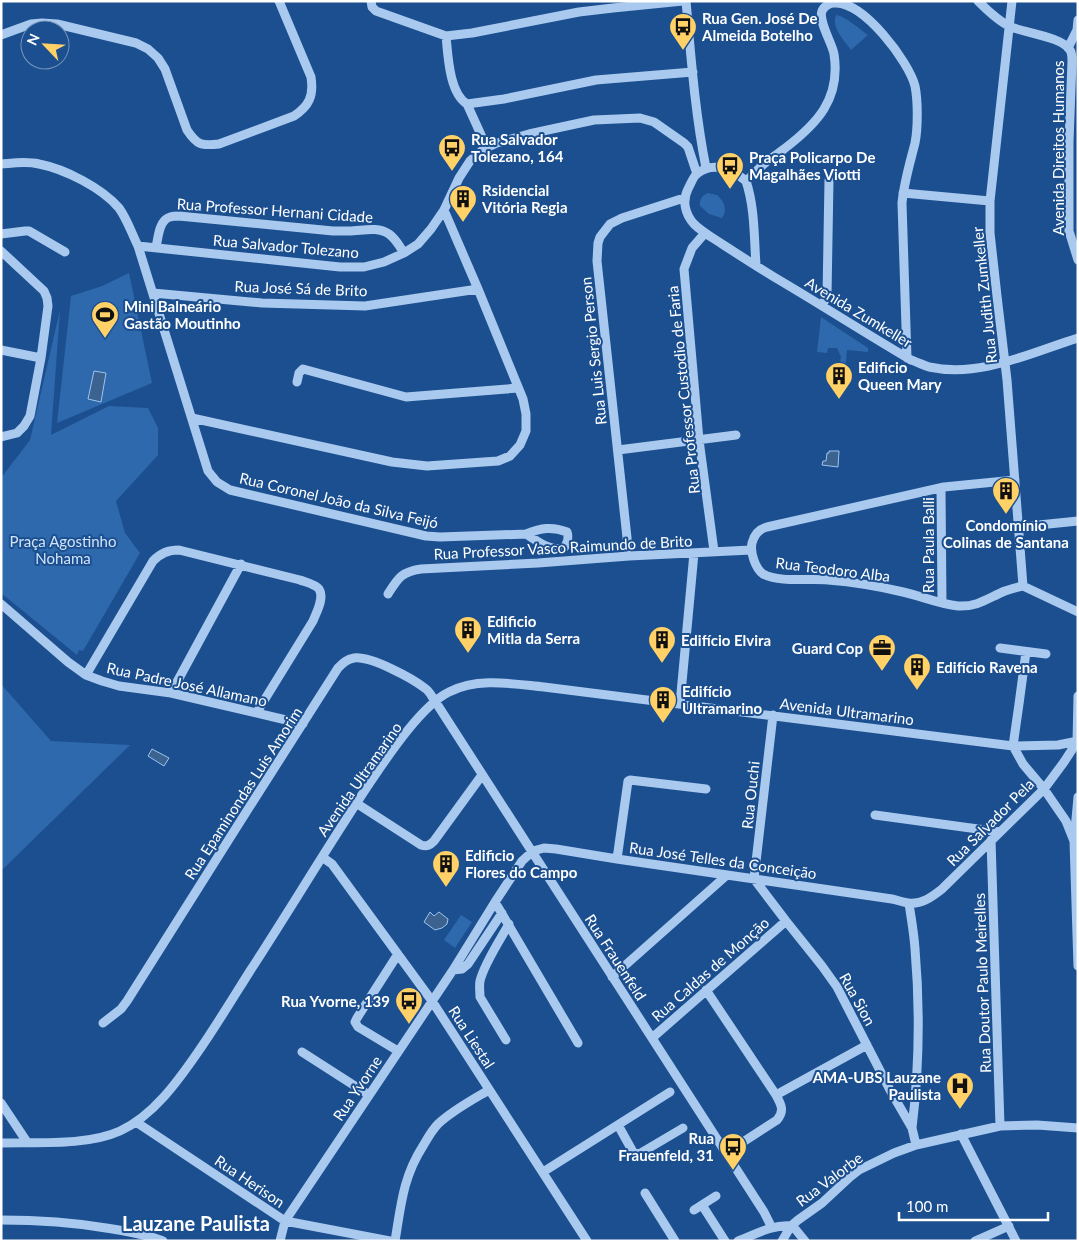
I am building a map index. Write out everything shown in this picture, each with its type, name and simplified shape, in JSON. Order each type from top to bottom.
[{"type":"street","points":[[1,35],[42,22],[136,43],[148,49],[158,58],[165,69],[187,130],[192,138],[206,146],[219,144],[294,116],[302,111],[308,103],[312,85],[310,77],[279,1]]},
{"type":"street","points":[[371,1],[374,10],[446,36],[472,33],[588,11],[685,1],[701,141],[706,168]]},
{"type":"street","name":"Avenida Direitos Humanos","points":[[978,1],[1009,26],[1057,41],[1071,52],[1069,142],[1074,232],[1078,260]]},
{"type":"street","name":"Rua Judith Zumkeller","points":[[1012,1],[990,201],[990,233],[1005,363],[1023,586]]},
{"type":"street","points":[[746,181],[815,121],[826,106],[833,89],[836,70],[834,52],[822,20],[822,11],[829,4],[838,2],[852,7],[874,23],[892,44],[905,63],[915,85],[917,105],[915,142],[902,203],[907,358]]},
{"type":"street","points":[[1068,48],[1078,30],[1078,20]]},
{"type":"street","points":[[446,36],[448,62],[454,85],[459,98],[466,104],[487,148]]},
{"type":"street","points":[[466,104],[504,99],[596,80],[693,72]]},
{"type":"street","name":"Rua Salvador Tolezano","points":[[138,246],[340,268],[364,267],[384,262],[418,244],[444,210],[470,162],[487,148],[516,138],[580,123],[602,120],[640,118],[654,122],[688,147],[697,174]]},
{"type":"street","points":[[1,164],[20,162],[40,164],[79,179],[105,194],[120,209],[138,246]]},
{"type":"street","points":[[684,198],[697,174],[706,168],[724,169],[739,175],[746,181],[750,191],[756,265]]},
{"type":"street","points":[[822,306],[827,296],[829,180]]},
{"type":"street","points":[[903,193],[990,201]]},
{"type":"street","name":"Avenida Zumkeller","points":[[684,198],[687,211],[694,223],[705,233],[907,358],[928,367],[945,369],[988,367],[1077,342]]},
{"type":"street","name":"Rua Luis Sergio Person","points":[[629,556],[597,261],[598,243],[600,237],[610,224],[622,218],[684,198]]},
{"type":"street","points":[[192,418],[392,462],[427,466],[498,461],[510,456],[520,445],[526,431],[526,414],[522,399],[444,210]]},
{"type":"street","name":"Rua Professor Hernani Cidade","points":[[156,248],[165,220],[179,216],[333,231],[373,229],[389,234],[404,253]]},
{"type":"street","points":[[1,234],[29,231],[64,252]]},
{"type":"street","name":"Rua Professor Custodio de Faria","points":[[705,233],[692,248],[684,269],[699,440],[714,551]]},
{"type":"street","name":"Rua Coronel João da Silva Feijó","points":[[138,246],[208,471],[218,482],[230,490],[426,536],[526,534]]},
{"type":"street","points":[[1,251],[44,291],[48,306],[30,416],[24,426],[16,433],[1,436]]},
{"type":"street","name":"Rua José Sá de Brito","points":[[153,293],[262,303],[366,306],[478,289]]},
{"type":"street","points":[[1,350],[41,358]]},
{"type":"street","points":[[297,382],[299,373],[303,369],[406,397],[518,388]]},
{"type":"street","points":[[618,450],[736,435]]},
{"type":"street","points":[[751,550],[756,535],[763,528],[941,488],[1015,480]]},
{"type":"street","name":"Rua Paula Balli","points":[[941,488],[942,603]]},
{"type":"street","points":[[1019,527],[1078,521]]},
{"type":"street","points":[[86,675],[153,561],[160,554],[169,550],[179,550],[300,580],[319,589],[321,596],[313,621],[257,712]]},
{"type":"street","name":"Rua Professor Vasco Raimundo de Brito","points":[[388,594],[397,579],[411,570],[751,550]]},
{"type":"street","name":"Rua Teodoro Alba","points":[[751,550],[759,570],[771,577],[846,581],[902,592],[942,603],[967,606],[1023,586]]},
{"type":"street","points":[[680,704],[694,552]]},
{"type":"street","points":[[171,693],[241,564]]},
{"type":"street","points":[[1023,586],[1078,612]]},
{"type":"street","name":"Rua Padre José Allamano","points":[[1,604],[68,662],[86,675],[102,682],[171,693],[303,724]]},
{"type":"street","points":[[1000,648],[1046,654]]},
{"type":"street","points":[[1026,652],[1012,746],[1023,764],[1044,789],[1066,821],[1074,840]]},
{"type":"street","name":"Rua Epaminondas Luis Amorim","points":[[103,1023],[121,1009],[127,1001],[230,836],[338,668],[345,661],[351,658],[364,658],[392,669],[411,678],[428,690],[435,701]]},
{"type":"street","name":"Avenida Ultramarino","points":[[1,1143],[63,1142],[97,1137],[120,1131],[136,1122],[158,1103],[177,1082],[206,1040],[383,763],[421,715],[447,692],[475,683],[544,687],[1012,746],[1058,744],[1077,741]]},
{"type":"street","points":[[1077,741],[1078,696]]},
{"type":"street","name":"Rua Frauenfeld","points":[[435,701],[726,1152],[772,1228]]},
{"type":"street","name":"Rua Ouchi","points":[[754,878],[773,715]]},
{"type":"street","name":"Rua Salvador Pela","points":[[909,903],[922,902],[942,890],[1044,789],[1077,741]]},
{"type":"street","points":[[356,803],[421,845],[426,846],[434,841],[482,776]]},
{"type":"street","points":[[617,859],[628,781],[706,789]]},
{"type":"street","points":[[1078,797],[1074,840],[1078,966]]},
{"type":"street","points":[[875,815],[1000,832]]},
{"type":"street","name":"Rua Doutor Paulo Meirelles","points":[[991,840],[1000,1126]]},
{"type":"street","name":"Rua José Telles da Conceição","points":[[532,851],[544,848],[556,849],[892,898],[909,903]]},
{"type":"street","name":"Rua Yvorne","points":[[280,1241],[285,1221],[453,970],[522,861],[532,851]]},
{"type":"street","name":"Rua Liestal","points":[[322,858],[332,864],[432,1001],[588,1241]]},
{"type":"street","points":[[612,977],[727,875]]},
{"type":"street","name":"Rua Sion","points":[[754,878],[837,987],[890,1090],[912,1128],[916,1145]]},
{"type":"street","points":[[495,902],[578,1043]]},
{"type":"street","points":[[909,903],[915,947],[917,988],[916,1075],[912,1128]]},
{"type":"street","name":"Rua Yvorne","points":[[453,970],[462,969],[468,964],[502,913]]},
{"type":"street","name":"Rua Caldas de Monção","points":[[652,1038],[786,921]]},
{"type":"street","points":[[506,1040],[480,997],[479,990],[484,969],[509,924]]},
{"type":"street","points":[[398,954],[356,1022],[358,1027],[398,1052]]},
{"type":"street","points":[[706,990],[776,1094],[782,1106],[782,1112],[777,1120],[726,1152]]},
{"type":"street","points":[[776,1094],[867,1045]]},
{"type":"street","points":[[302,1052],[369,1095]]},
{"type":"street","points":[[395,1241],[404,1187],[415,1158],[437,1126],[464,1105],[489,1090]]},
{"type":"street","points":[[543,1172],[670,1092]]},
{"type":"street","points":[[1,1103],[27,1142]]},
{"type":"street","name":"Rua Herison","points":[[136,1122],[285,1221],[390,1241]]},
{"type":"street","points":[[618,1125],[634,1152],[639,1154],[683,1128]]},
{"type":"street","name":"Rua Valorbe","points":[[782,1241],[791,1226],[822,1203],[859,1170],[894,1153],[916,1145],[1000,1126],[1037,1125],[1078,1128]]},
{"type":"street","points":[[961,1134],[1016,1241]]},
{"type":"street","points":[[645,1193],[675,1241]]},
{"type":"street","points":[[716,1196],[698,1207],[725,1241]]},
{"type":"street","points":[[1,1220],[58,1221],[86,1224],[125,1231],[163,1241]]},
{"type":"street","points":[[738,1241],[772,1228],[791,1226],[804,1241]]},
{"type":"street","points":[[975,1241],[1009,1226]]},
{"type":"green space","points":[[836,15],[848,20],[868,35],[851,50],[835,25]]},
{"type":"green space","points":[[708,193],[717,195],[722,200],[725,212],[722,218],[709,214],[700,206],[701,198]]},
{"type":"green space","name":"Mini Balneário Gastão Moutinho","points":[[129,273],[152,383],[57,423],[71,296],[102,286]]},
{"type":"green space","name":"Praça Agostinho Nohama","points":[[60,310],[51,435],[109,406],[148,408],[158,428],[158,455],[116,501],[125,533],[140,553],[83,651],[79,650],[77,655],[1,593],[1,478],[30,440]]},
{"type":"green space","points":[[821,317],[868,348],[868,352],[847,350],[845,372],[839,371],[841,356],[837,348],[828,348],[827,353],[817,352]]},
{"type":"green space","points":[[1,684],[51,741],[130,745],[1,871]]},
{"type":"green space","points":[[461,915],[472,922],[455,948],[444,940]]},
{"type":"shaded area","points":[[94,371],[106,373],[101,402],[88,399]]},
{"type":"shaded area","points":[[829,451],[839,451],[838,467],[822,465],[823,461],[826,461]]},
{"type":"shaded area","points":[[152,749],[169,758],[164,766],[148,756]]},
{"type":"shaded area","points":[[430,912],[434,916],[439,912],[448,919],[447,924],[435,930],[424,922]]},
{"type":"place","name":"Rua Gen. José De Almeida Botelho","points":[[683,51]]},
{"type":"place","name":"Rua Salvador Tolezano, 164","points":[[452,172]]},
{"type":"place","name":"Praça Policarpo De Magalhães Viotti","points":[[730,190]]},
{"type":"place","name":"Rsidencial Vitória Regia","points":[[463,223]]},
{"type":"place","name":"Mini Balneário Gastão Moutinho","points":[[105,339]]},
{"type":"place","name":"Edificio Queen Mary","points":[[839,400]]},
{"type":"place","name":"Condomínio Colinas de Santana","points":[[1006,515]]},
{"type":"place","name":"Edificio Mitla da Serra","points":[[468,654]]},
{"type":"place","name":"Edifício Elvira","points":[[662,664]]},
{"type":"place","name":"Guard Cop","points":[[882,672]]},
{"type":"place","name":"Edifício Ravena","points":[[917,691]]},
{"type":"place","name":"Edifício Ultramarino","points":[[663,724]]},
{"type":"place","name":"Edificio Flores do Campo","points":[[446,888]]},
{"type":"place","name":"Rua Yvorne, 139","points":[[409,1025]]},
{"type":"place","name":"AMA-UBS Lauzane Paulista","points":[[960,1110]]},
{"type":"place","name":"Rua Frauenfeld, 31","points":[[733,1171]]},
{"type":"district","name":"Lauzane Paulista","points":[[196,1223]]}]
